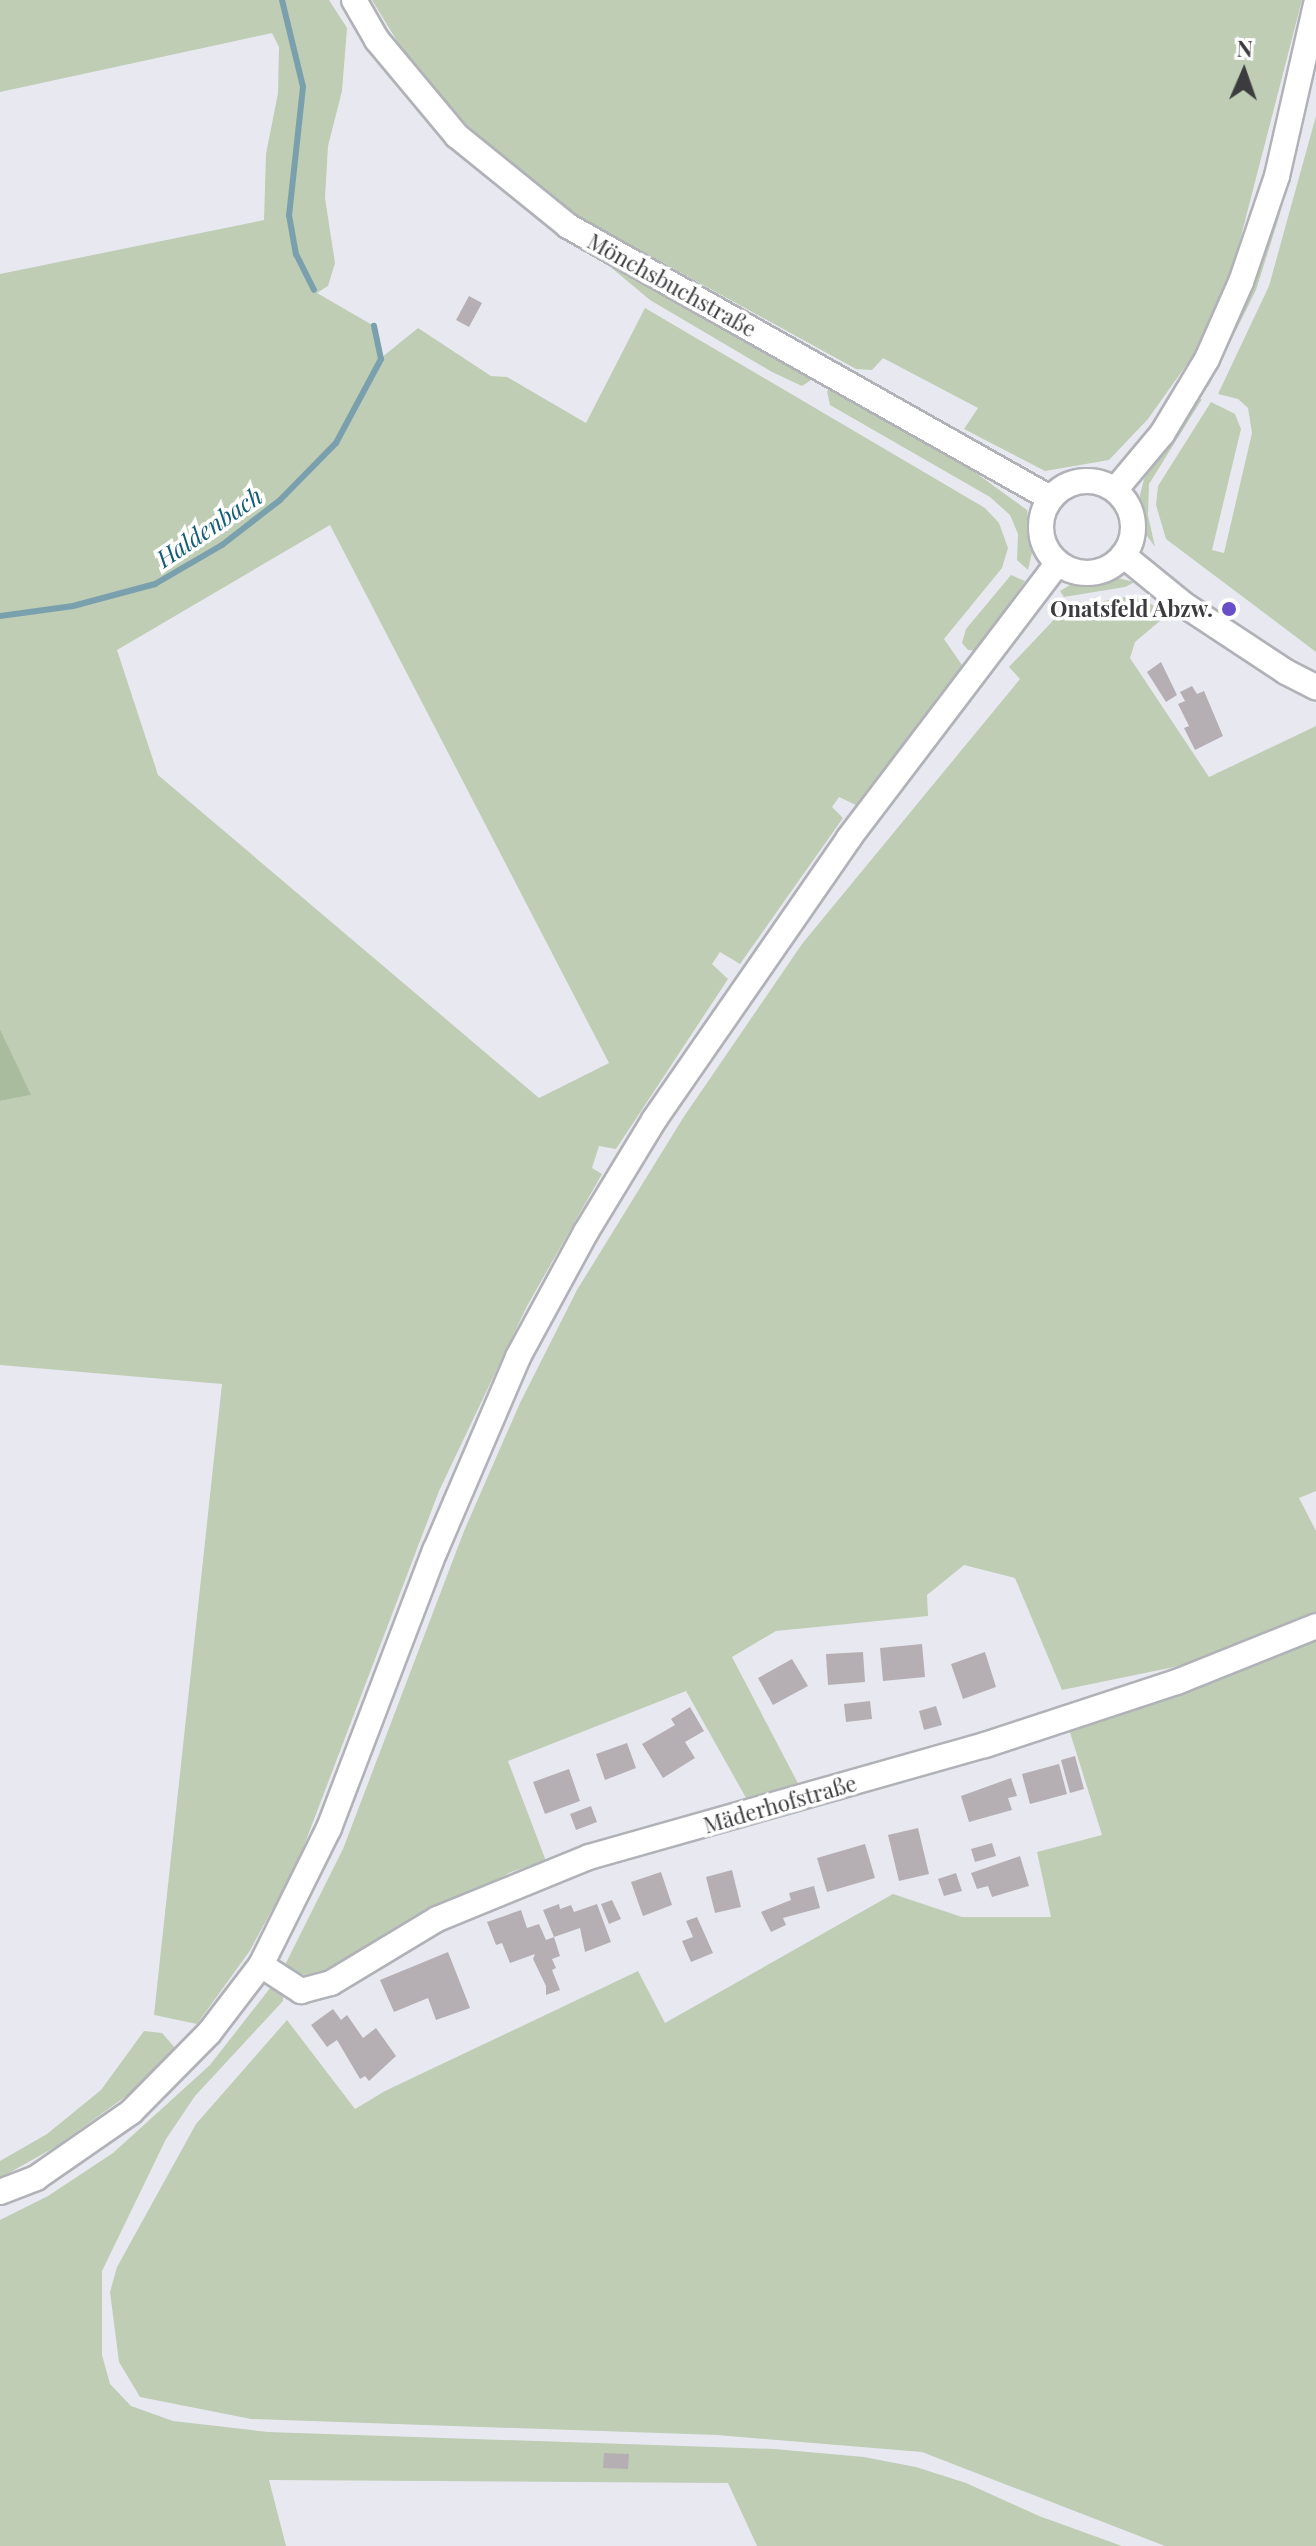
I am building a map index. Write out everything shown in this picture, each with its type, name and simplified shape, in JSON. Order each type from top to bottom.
[{"type":"street","name":"Mönchsbuchstraße","points":[[354,0],[377,40],[457,136],[568,226],[1050,498]]},
{"type":"street","points":[[1115,490],[1162,434],[1190,389],[1241,282],[1277,176],[1316,4]]},
{"type":"street","points":[[1088,480],[1115,490],[1125,501],[1133,528],[1123,555],[1099,571],[1071,570],[1058,563],[1048,553],[1040,525],[1050,498],[1061,488],[1088,480]]},
{"type":"street","points":[[1123,555],[1183,604],[1286,672],[1316,687]]},
{"type":"street","points":[[0,2192],[36,2178],[131,2112],[209,2033],[261,1965],[329,1828],[435,1551],[518,1357],[586,1232],[654,1120],[849,838],[1058,563]]},
{"type":"street","name":"Mäderhofstraße","points":[[261,1965],[301,1991],[331,1983],[437,1919],[589,1857],[985,1745],[1177,1682],[1316,1626]]},
{"type":"green space","points":[[0,0],[329,0],[347,28],[342,91],[328,146],[325,198],[335,263],[328,286],[317,293],[374,326],[381,358],[418,328],[491,376],[507,377],[586,423],[645,308],[985,508],[999,523],[1008,548],[1002,568],[944,639],[964,668],[856,805],[839,797],[832,807],[843,818],[740,964],[720,952],[712,964],[728,979],[616,1149],[599,1146],[592,1168],[602,1174],[527,1306],[439,1491],[297,1864],[249,1952],[197,2024],[154,2015],[222,1384],[0,1365],[0,1101],[30,1095],[0,1029],[0,274],[264,220],[266,154],[278,93],[279,47],[272,33],[0,92]],"holes":[[[330,525],[609,1063],[539,1098],[158,775],[117,650]]]},
{"type":"green space","points":[[372,0],[1302,0],[1231,275],[1192,357],[1148,419],[1109,460],[1045,471],[964,429],[978,408],[883,358],[872,370],[856,369],[585,220],[505,162],[451,109],[413,67]]},
{"type":"green space","points":[[1309,88],[1279,217],[1256,290],[1208,387],[1203,384]]},
{"type":"green space","points":[[1316,116],[1316,652],[1166,539],[1156,505],[1158,486],[1211,402],[1235,414],[1241,429],[1212,550],[1224,553],[1252,433],[1248,408],[1238,399],[1218,394],[1269,286]]},
{"type":"green space","points":[[589,249],[808,371],[811,380],[802,386],[772,372],[650,300]]},
{"type":"green space","points":[[835,387],[954,457],[1027,510],[1033,548],[1028,570],[1017,560],[1018,534],[1010,515],[990,497],[830,405],[827,391]]},
{"type":"green space","points":[[1202,399],[1149,484],[1148,515],[1155,547],[1145,533],[1140,495],[1144,479],[1195,400]]},
{"type":"green space","points":[[1011,575],[1025,581],[977,651],[968,650],[962,643],[966,629]]},
{"type":"green space","points":[[1113,577],[1135,582],[1125,587],[1064,597],[1060,591],[1077,581]]},
{"type":"green space","points":[[1126,597],[1142,599],[1168,614],[1135,642],[1130,658],[1209,777],[1316,726],[1316,1491],[1299,1498],[1316,1531],[1316,1612],[1179,1666],[1062,1690],[1015,1578],[964,1565],[927,1595],[928,1616],[776,1631],[732,1657],[802,1791],[750,1805],[686,1691],[508,1761],[546,1861],[511,1872],[332,1971],[309,1976],[288,1970],[286,1963],[343,1849],[464,1531],[520,1403],[577,1290],[683,1118],[802,944],[1020,679],[1009,667],[1065,608]]},
{"type":"green space","points":[[0,1029],[31,1095],[0,1101]]},
{"type":"green space","points":[[1316,1633],[1316,2546],[1165,2546],[922,2452],[717,2435],[251,2419],[140,2397],[119,2362],[110,2292],[117,2267],[196,2124],[287,2020],[355,2109],[385,2091],[638,1971],[665,2023],[893,1894],[962,1917],[1051,1917],[1037,1852],[1102,1835],[1068,1726]]},
{"type":"green space","points":[[274,1983],[283,1988],[283,2001],[195,2096],[166,2139],[102,2271],[102,2355],[110,2384],[131,2406],[173,2421],[268,2432],[774,2449],[864,2457],[916,2467],[966,2483],[1039,2516],[1122,2546],[757,2546],[728,2483],[269,2480],[286,2546],[0,2546],[0,2220],[48,2196],[113,2153],[210,2065]]},
{"type":"green space","points":[[144,2031],[162,2033],[176,2049],[129,2094],[57,2146],[0,2178],[0,2161],[47,2134],[101,2090]]},
{"type":"building","points":[[469,296],[482,303],[469,327],[456,320]]},
{"type":"building","points":[[1161,662],[1177,695],[1166,702],[1147,672]]},
{"type":"building","points":[[1192,686],[1197,694],[1204,691],[1223,736],[1195,750],[1184,728],[1189,726],[1178,704],[1185,701],[1180,692]]},
{"type":"building","points":[[922,1644],[925,1677],[883,1681],[880,1648]]},
{"type":"building","points":[[863,1652],[865,1682],[828,1685],[826,1654]]},
{"type":"building","points":[[985,1652],[996,1687],[963,1699],[951,1664]]},
{"type":"building","points":[[792,1659],[808,1686],[773,1705],[758,1678]]},
{"type":"building","points":[[870,1701],[872,1719],[846,1722],[844,1704]]},
{"type":"building","points":[[936,1706],[942,1725],[924,1730],[919,1711]]},
{"type":"building","points":[[690,1707],[704,1731],[685,1742],[695,1758],[663,1778],[642,1744],[675,1725],[671,1719]]},
{"type":"building","points":[[627,1743],[636,1768],[605,1780],[596,1754]]},
{"type":"building","points":[[1075,1756],[1084,1789],[1070,1793],[1061,1760]]},
{"type":"building","points":[[1059,1764],[1067,1794],[1030,1804],[1022,1774]]},
{"type":"building","points":[[569,1769],[580,1801],[545,1814],[533,1782]]},
{"type":"building","points":[[1011,1778],[1017,1796],[1008,1798],[1012,1810],[969,1822],[961,1796]]},
{"type":"building","points":[[591,1806],[597,1822],[576,1830],[570,1814]]},
{"type":"building","points":[[918,1828],[929,1874],[899,1881],[888,1835]]},
{"type":"building","points":[[992,1843],[996,1856],[975,1862],[971,1849]]},
{"type":"building","points":[[865,1844],[875,1878],[827,1892],[817,1858]]},
{"type":"building","points":[[1020,1856],[1029,1886],[992,1897],[988,1886],[977,1889],[971,1873]]},
{"type":"building","points":[[732,1870],[741,1907],[715,1913],[706,1877]]},
{"type":"building","points":[[661,1872],[672,1905],[643,1916],[631,1882]]},
{"type":"building","points":[[956,1873],[962,1891],[944,1896],[938,1879]]},
{"type":"building","points":[[814,1886],[820,1908],[783,1918],[786,1925],[771,1932],[761,1912],[791,1900],[789,1893]]},
{"type":"building","points":[[612,1900],[621,1919],[609,1924],[601,1904]]},
{"type":"building","points":[[559,1904],[560,1909],[571,1905],[574,1912],[597,1904],[611,1942],[585,1952],[580,1928],[554,1937],[543,1910]]},
{"type":"building","points":[[521,1910],[527,1928],[539,1924],[546,1940],[554,1937],[560,1956],[552,1959],[556,1968],[552,1970],[560,1990],[546,1995],[546,1986],[533,1959],[535,1954],[510,1963],[502,1943],[496,1945],[487,1922]]},
{"type":"building","points":[[697,1917],[713,1953],[691,1962],[682,1941],[693,1937],[686,1921]]},
{"type":"building","points":[[448,1952],[470,2008],[436,2020],[428,1998],[394,2012],[380,1980]]},
{"type":"building","points":[[333,2009],[341,2020],[347,2015],[363,2038],[376,2028],[396,2056],[369,2081],[365,2076],[360,2079],[337,2040],[327,2047],[311,2025]]},
{"type":"building","points":[[604,2453],[629,2454],[628,2469],[603,2468]]},
{"type":"waterway","name":"Haldenbach","points":[[282,0],[303,87],[289,215],[296,254],[314,290]]},
{"type":"waterway","name":"Haldenbach","points":[[0,616],[73,606],[155,584],[222,545],[280,500],[336,443],[381,359],[374,326]]},
{"type":"place","name":"Onatsfeld Abzw.","points":[[1229,609]]}]
